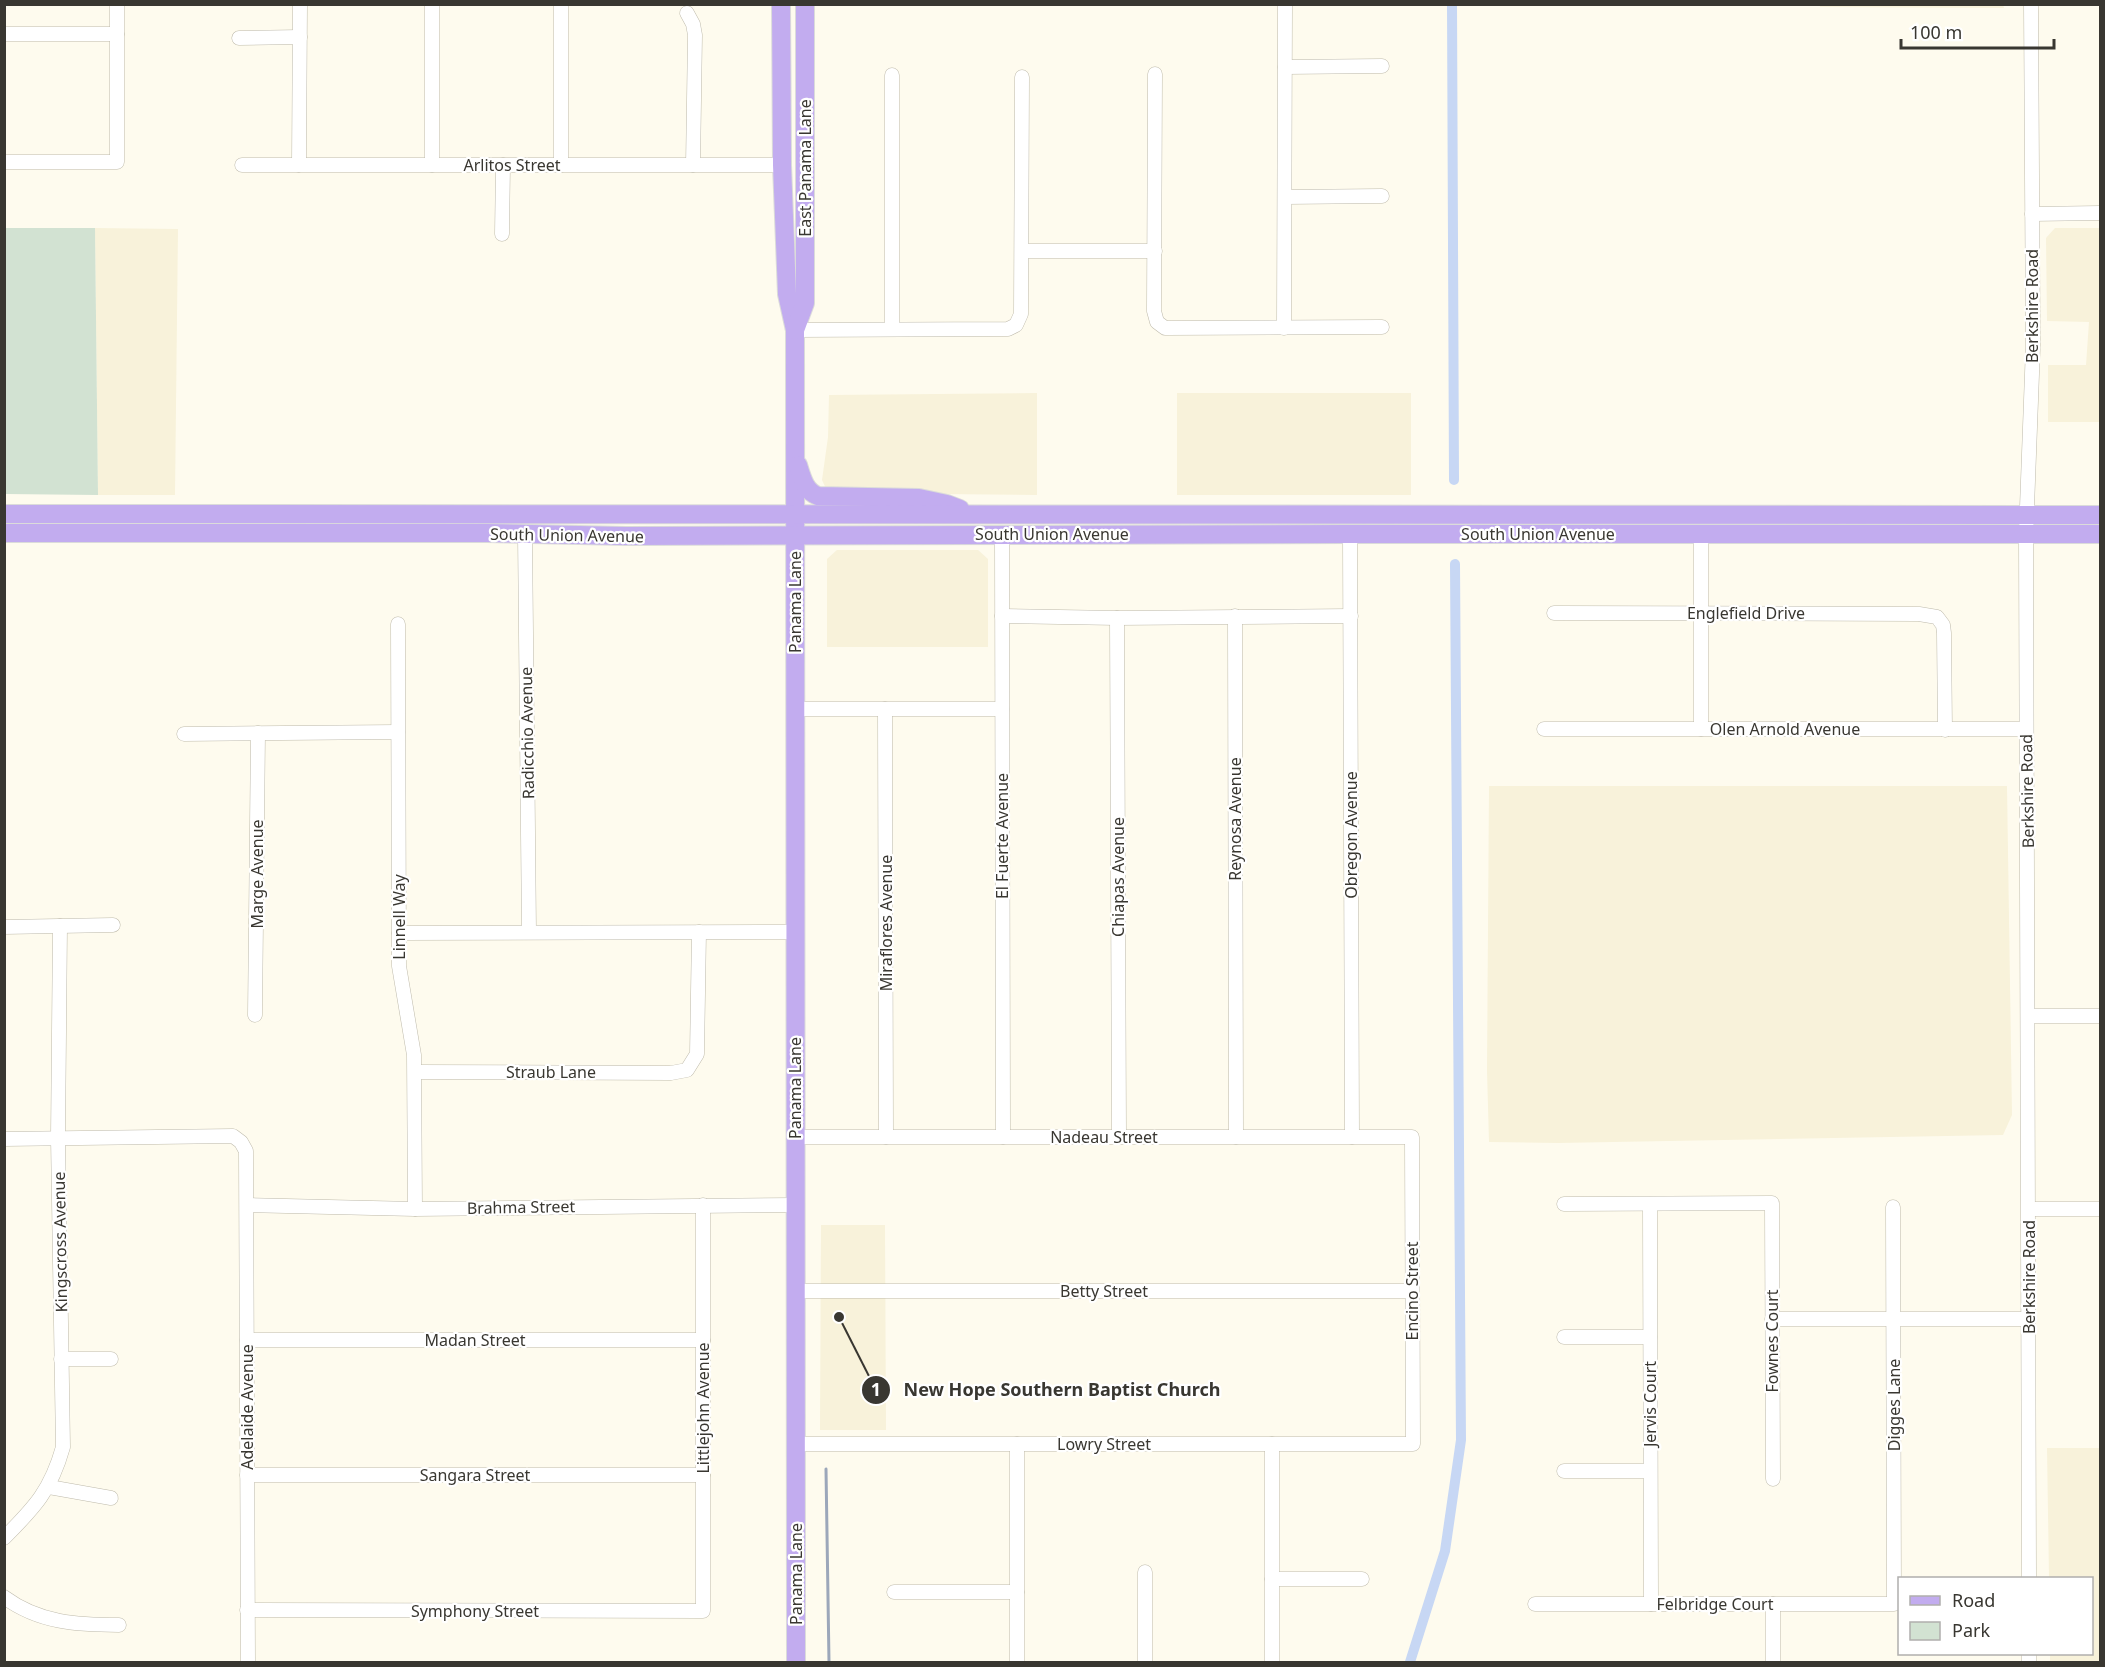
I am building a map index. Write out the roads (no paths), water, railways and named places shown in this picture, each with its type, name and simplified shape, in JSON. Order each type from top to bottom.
[{"type":"main road","name":"East Panama Lane","points":[[782,4],[782,165],[787,294],[795,330],[795,514]]},
{"type":"main road","name":"East Panama Lane","points":[[795,330],[805,303],[805,4]]},
{"type":"main road","points":[[782,165],[787,168],[793,181],[796,265],[805,296]]},
{"type":"main road","points":[[795,454],[804,483],[813,494],[818,496],[919,498],[947,504],[973,514]]},
{"type":"main road","name":"South Union Avenue","points":[[4,514],[2100,515]]},
{"type":"main road","points":[[48,533],[58,523],[126,522],[135,514]]},
{"type":"main road","points":[[160,532],[175,523],[254,523],[264,514]]},
{"type":"main road","points":[[680,536],[721,526],[787,524],[795,514]]},
{"type":"main road","name":"Panama Lane","points":[[795,514],[796,1662]]},
{"type":"main road","points":[[795,536],[810,526],[912,524],[923,522],[936,514]]},
{"type":"main road","points":[[922,536],[954,525],[1017,524],[1024,519],[1025,514]]},
{"type":"main road","name":"South Union Avenue","points":[[4,533],[680,536],[2100,534]]},
{"type":"street","points":[[4,162],[117,162],[117,4]]},
{"type":"street","points":[[299,165],[300,4]]},
{"type":"street","points":[[432,4],[432,165]]},
{"type":"street","points":[[561,4],[561,165]]},
{"type":"street","points":[[1284,328],[1285,4]]},
{"type":"street","name":"Berkshire Road","points":[[2029,1577],[2026,534],[2033,347],[2031,4]]},
{"type":"street","points":[[687,13],[693,24],[695,35],[693,165]]},
{"type":"street","points":[[4,34],[117,34]]},
{"type":"street","points":[[239,38],[300,37]]},
{"type":"street","points":[[1285,68],[1382,66]]},
{"type":"street","points":[[1155,74],[1154,311],[1158,322],[1165,328],[1382,327]]},
{"type":"street","points":[[892,75],[892,328]]},
{"type":"street","points":[[795,330],[1008,329],[1016,325],[1022,314],[1022,77]]},
{"type":"street","name":"Arlitos Street","points":[[242,165],[782,165]]},
{"type":"street","points":[[502,234],[503,165]]},
{"type":"street","points":[[1285,197],[1382,196]]},
{"type":"street","points":[[2032,214],[2100,213]]},
{"type":"street","points":[[1023,251],[1155,251]]},
{"type":"street","name":"Radicchio Avenue","points":[[525,534],[529,932]]},
{"type":"street","name":"El Fuerte Avenue","points":[[1002,534],[1003,1137]]},
{"type":"street","name":"Obregon Avenue","points":[[1350,534],[1352,1137]]},
{"type":"street","points":[[1701,534],[1701,729]]},
{"type":"street","name":"Englefield Drive","points":[[1554,613],[1919,614],[1937,617],[1944,633],[1945,730]]},
{"type":"street","points":[[1002,616],[1117,618],[1351,616]]},
{"type":"street","name":"Reynosa Avenue","points":[[1235,616],[1236,1137]]},
{"type":"street","name":"Chiapas Avenue","points":[[1117,618],[1119,1137]]},
{"type":"street","name":"Linnell Way","points":[[398,624],[399,966],[414,1055],[415,1209]]},
{"type":"street","points":[[795,710],[1002,710]]},
{"type":"street","name":"Miraflores Avenue","points":[[885,710],[886,1137]]},
{"type":"street","name":"Olen Arnold Avenue","points":[[1544,729],[2026,729]]},
{"type":"street","points":[[184,734],[398,732]]},
{"type":"street","name":"Marge Avenue","points":[[255,1015],[258,733]]},
{"type":"street","points":[[4,927],[113,925]]},
{"type":"street","name":"Kingscross Avenue","points":[[4,1538],[34,1508],[49,1487],[63,1448],[58,1138],[60,926]]},
{"type":"street","name":"Straub Lane","points":[[415,1072],[671,1073],[687,1070],[697,1054],[699,932]]},
{"type":"street","points":[[399,933],[795,932]]},
{"type":"street","points":[[2028,1016],[2100,1016]]},
{"type":"street","name":"Adelaide Avenue","points":[[58,1138],[233,1136],[241,1142],[246,1151],[248,1662]]},
{"type":"street","name":"Nadeau Street","points":[[795,1137],[1412,1137]]},
{"type":"street","name":"Encino Street","points":[[1412,1137],[1413,1444]]},
{"type":"street","points":[[4,1138],[58,1138]]},
{"type":"street","name":"Fownes Court","points":[[1650,1204],[1772,1203],[1773,1479]]},
{"type":"street","points":[[1564,1204],[1650,1204]]},
{"type":"street","name":"Jervis Court","points":[[1650,1204],[1651,1604]]},
{"type":"street","name":"Brahma Street","points":[[247,1205],[415,1209],[796,1205]]},
{"type":"street","name":"Littlejohn Avenue","points":[[703,1205],[703,1611]]},
{"type":"street","name":"Digges Lane","points":[[1893,1207],[1894,1604]]},
{"type":"street","points":[[2029,1209],[2100,1209]]},
{"type":"street","name":"Betty Street","points":[[796,1291],[1413,1291]]},
{"type":"street","points":[[1772,1319],[2029,1319]]},
{"type":"street","points":[[1564,1337],[1650,1337]]},
{"type":"street","name":"Madan Street","points":[[247,1340],[703,1340]]},
{"type":"street","points":[[61,1359],[111,1359]]},
{"type":"street","name":"Lowry Street","points":[[796,1444],[1413,1444]]},
{"type":"street","points":[[1017,1444],[1017,1662]]},
{"type":"street","points":[[1272,1444],[1272,1662]]},
{"type":"street","points":[[1564,1471],[1650,1471]]},
{"type":"street","name":"Sangara Street","points":[[247,1475],[703,1475]]},
{"type":"street","points":[[49,1487],[111,1498]]},
{"type":"street","points":[[1145,1572],[1145,1662]]},
{"type":"street","points":[[1272,1579],[1362,1579]]},
{"type":"street","points":[[894,1592],[1017,1592]]},
{"type":"street","points":[[4,1597],[47,1618],[76,1624],[119,1624]]},
{"type":"street","points":[[1773,1604],[1773,1662]]},
{"type":"street","name":"Felbridge Court","points":[[1535,1605],[1894,1604]]},
{"type":"street","name":"Symphony Street","points":[[247,1610],[703,1611]]},
{"type":"waterway","points":[[1452,4],[1454,480]]},
{"type":"waterway","points":[[1410,1662],[1445,1551],[1461,1440],[1455,564]]},
{"type":"waterway","points":[[826,1469],[829,1662]]},
{"type":"place","name":"New Hope Southern Baptist Church","points":[[839,1317]]}]
